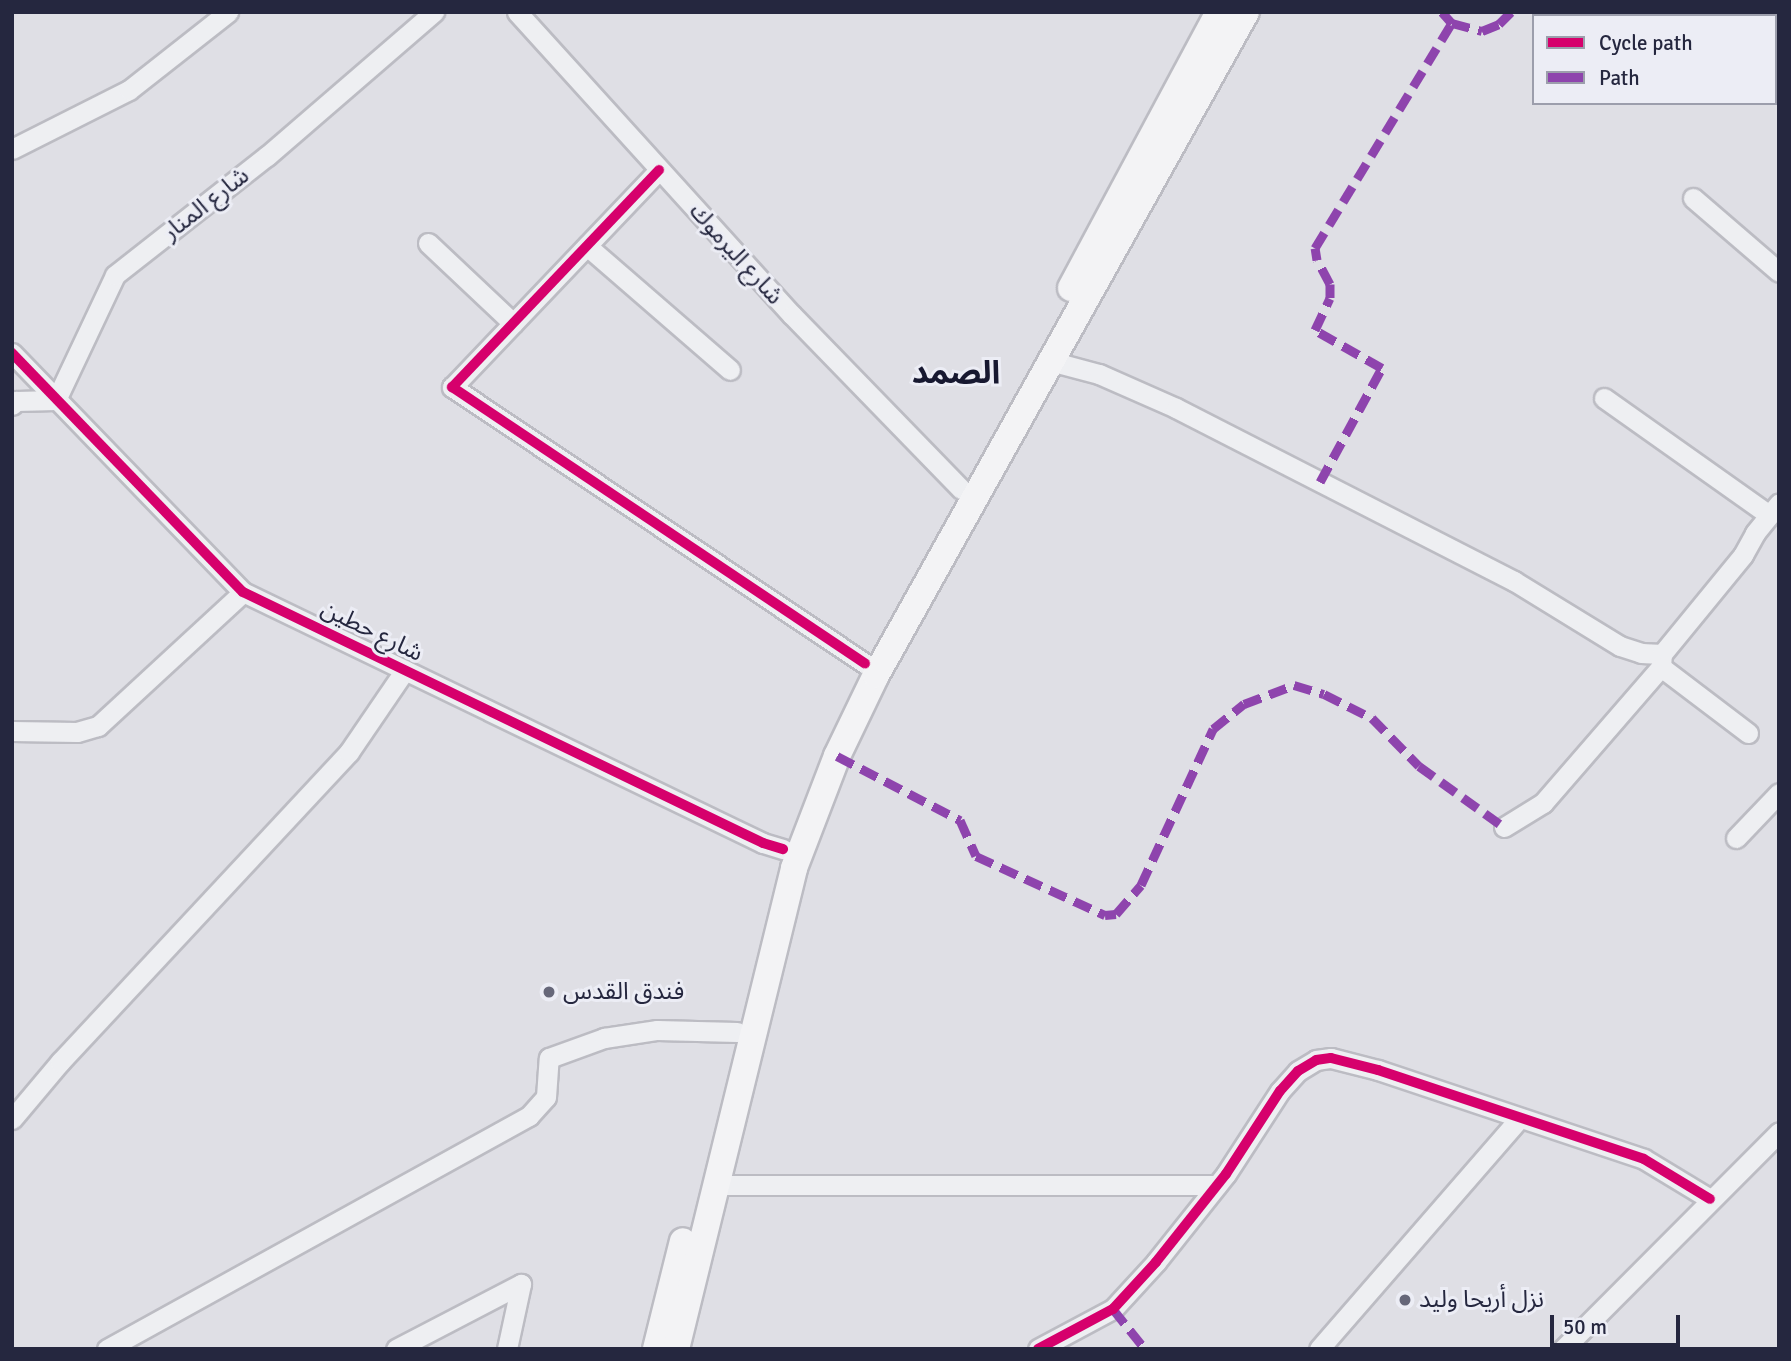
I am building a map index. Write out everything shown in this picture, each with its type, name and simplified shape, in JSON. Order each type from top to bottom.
[{"type":"main road","points":[[656,1349],[783,849],[815,765],[865,663],[1219,12]]},
{"type":"main road","points":[[676,1349],[794,869],[809,824],[876,675],[1246,12]]},
{"type":"street","points":[[12,149],[129,90],[228,12]]},
{"type":"street","name":"شارع المنار","points":[[56,400],[115,275],[267,156],[434,12]]},
{"type":"street","name":"شارع اليرموك","points":[[517,12],[792,315],[961,489]]},
{"type":"street","points":[[659,170],[452,387],[865,663]]},
{"type":"street","points":[[1693,198],[1779,272]]},
{"type":"street","points":[[428,243],[513,323]]},
{"type":"street","points":[[587,246],[730,370]]},
{"type":"street","name":"شارع حطين","points":[[12,353],[243,592],[763,843],[783,849]]},
{"type":"street","points":[[1050,361],[1099,374],[1176,408],[1514,581],[1620,646],[1661,661],[1748,733]]},
{"type":"street","points":[[1504,828],[1543,803],[1661,661],[1743,555],[1774,510],[1604,398]]},
{"type":"street","points":[[12,405],[16,401],[56,400]]},
{"type":"street","points":[[12,731],[77,732],[99,726],[243,592]]},
{"type":"street","points":[[12,1119],[60,1062],[349,752],[405,670]]},
{"type":"street","points":[[1736,838],[1779,793]]},
{"type":"street","points":[[107,1349],[529,1116],[545,1097],[549,1058],[604,1038],[657,1030],[737,1032]]},
{"type":"street","points":[[1038,1349],[1112,1309],[1156,1262],[1217,1185],[1280,1091],[1298,1072],[1316,1060],[1331,1058],[1378,1070],[1644,1159],[1710,1199]]},
{"type":"street","points":[[1319,1349],[1520,1118]]},
{"type":"street","points":[[1563,1349],[1779,1132]]},
{"type":"street","points":[[715,1185],[1217,1185]]},
{"type":"street","points":[[396,1349],[521,1284],[507,1349]]},
{"type":"marked path","points":[[1442,12],[1452,23],[1482,31],[1499,24],[1511,12]]},
{"type":"marked path","points":[[1320,482],[1382,368],[1315,330],[1330,298],[1330,284],[1317,260],[1315,248],[1452,23]]},
{"type":"marked path","points":[[837,756],[960,820],[976,856],[1105,915],[1116,914],[1141,885],[1213,729],[1244,704],[1294,685],[1324,694],[1372,718],[1419,766],[1504,827]]},
{"type":"marked path","points":[[1113,1309],[1145,1349]]},
{"type":"cycle path","points":[[659,170],[452,387],[865,663]]},
{"type":"cycle path","points":[[12,353],[243,592],[763,843],[783,849]]},
{"type":"cycle path","points":[[1038,1349],[1113,1309],[1156,1262],[1226,1174],[1280,1091],[1298,1071],[1316,1060],[1331,1058],[1378,1070],[1644,1159],[1710,1199]]},
{"type":"place","name":"فندق القدس","points":[[549,992]]},
{"type":"place","name":"نزل أريحا وليد","points":[[1405,1300]]},
{"type":"district","name":"الصمد","points":[[956,373]]}]
